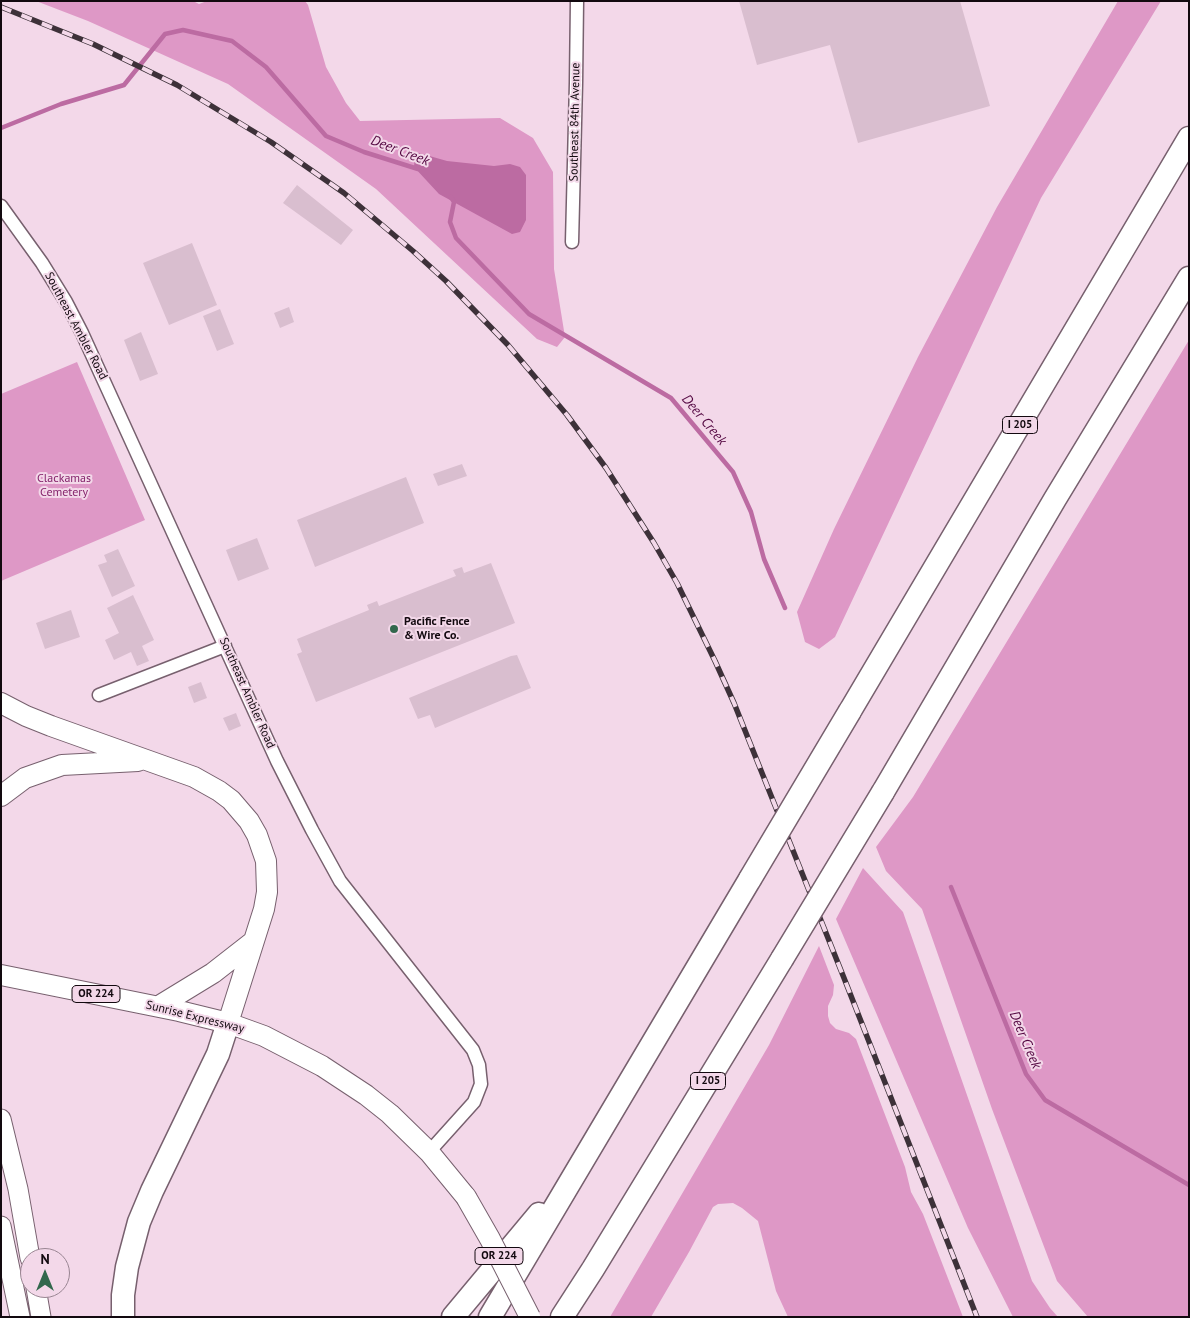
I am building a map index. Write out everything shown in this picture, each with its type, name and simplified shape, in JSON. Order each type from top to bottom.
[{"type":"highway","name":"I 205","points":[[490,1317],[1189,138]]},
{"type":"highway","name":"I 205","points":[[562,1317],[883,792],[1050,507],[1189,278]]},
{"type":"highway","points":[[1,703],[42,722],[178,770],[208,784],[231,800],[249,821],[262,848],[268,876],[264,909],[218,1054],[139,1222],[126,1267],[123,1317]]},
{"type":"highway","points":[[1,796],[25,778],[62,766],[147,760]]},
{"type":"highway","points":[[159,1006],[213,973],[254,940]]},
{"type":"highway","name":"Sunrise Expressway","points":[[1,975],[159,1006],[228,1023],[300,1054],[342,1079],[390,1114],[429,1152],[466,1197],[490,1238],[530,1317]]},
{"type":"highway","points":[[453,1317],[583,1161]]},
{"type":"highway","points":[[572,1317],[593,1269]]},
{"type":"main road","points":[[1,1119],[18,1189],[28,1248]]},
{"type":"main road","points":[[1,1226],[20,1317]]},
{"type":"main road","points":[[38,1298],[41,1317]]},
{"type":"street","name":"Southeast 84th Avenue","points":[[572,242],[577,1]]},
{"type":"street","name":"Southeast Ambler Road","points":[[1,206],[42,263],[82,333],[277,761],[340,881],[473,1050],[479,1065],[481,1084],[474,1102],[429,1152]]},
{"type":"street","points":[[99,695],[225,646]]},
{"type":"green space","points":[[36,1],[193,1],[199,4],[207,1],[305,1],[308,5],[326,67],[346,103],[360,121],[500,118],[533,138],[553,172],[554,269],[565,337],[557,347],[537,339],[376,189],[228,84],[88,21]]},
{"type":"green space","points":[[1118,1],[1161,1],[1041,198],[835,637],[819,649],[805,642],[797,612],[834,529],[918,357],[997,207]]},
{"type":"green space","points":[[1189,340],[1189,1317],[1088,1317],[1057,1281],[992,1109],[922,909],[886,871],[876,847],[913,797]]},
{"type":"green space","name":"Clackamas Cemetery","points":[[77,362],[145,520],[1,581],[1,394]]},
{"type":"green space","points":[[863,868],[903,912],[1032,1281],[1058,1317],[1013,1317],[968,1228],[836,919]]},
{"type":"green space","points":[[819,946],[834,985],[833,995],[828,1006],[830,1023],[836,1029],[849,1033],[856,1039],[905,1167],[911,1192],[923,1214],[963,1317],[788,1317],[776,1291],[758,1221],[733,1203],[718,1204],[713,1207],[651,1317],[610,1317],[769,1045]]},
{"type":"shaded area","points":[[419,153],[447,161],[494,166],[510,164],[520,167],[526,175],[526,220],[520,232],[512,234],[439,194],[414,167],[415,156]]},
{"type":"building","points":[[739,1],[960,1],[990,106],[858,143],[830,45],[757,65]]},
{"type":"building","points":[[297,185],[353,230],[341,245],[283,203]]},
{"type":"building","points":[[192,243],[217,305],[169,325],[143,263]]},
{"type":"building","points":[[289,307],[294,322],[280,328],[274,313]]},
{"type":"building","points":[[220,309],[234,344],[217,351],[203,316]]},
{"type":"building","points":[[141,332],[158,374],[140,381],[124,340]]},
{"type":"building","points":[[462,464],[467,476],[438,486],[433,474]]},
{"type":"building","points":[[406,477],[424,523],[315,567],[297,520]]},
{"type":"building","points":[[257,538],[269,569],[238,581],[226,550]]},
{"type":"building","points":[[118,549],[135,586],[112,597],[98,565],[107,562],[104,555]]},
{"type":"building","points":[[491,563],[515,623],[316,702],[297,654],[302,652],[297,639],[369,610],[367,605],[377,601],[379,606],[456,576],[453,570],[462,567],[464,573]]},
{"type":"building","points":[[133,595],[154,640],[142,646],[149,661],[137,666],[131,652],[114,660],[105,640],[119,633],[107,608]]},
{"type":"building","points":[[71,610],[80,637],[45,649],[36,623]]},
{"type":"building","points":[[517,655],[531,688],[435,728],[430,715],[418,719],[409,698]]},
{"type":"building","points":[[201,682],[207,698],[194,703],[188,687]]},
{"type":"building","points":[[236,713],[241,726],[229,731],[223,718]]},
{"type":"waterway","name":"Deer Creek","points":[[1,128],[61,104],[124,85],[165,34],[183,30],[232,41],[266,67],[326,136],[364,152],[418,169]]},
{"type":"waterway","name":"Deer Creek","points":[[451,197],[454,202],[450,222],[456,238],[529,314],[671,398],[733,472],[751,512],[764,559],[785,608]]},
{"type":"waterway","name":"Deer Creek","points":[[951,887],[1026,1074],[1045,1100],[1189,1185]]},
{"type":"railway","points":[[1,7],[93,44],[177,85],[271,142],[344,193],[446,281],[508,345],[567,415],[606,468],[654,543],[677,583],[715,661],[734,703],[844,978],[977,1317]]},
{"type":"place","name":"Pacific Fence & Wire Co.","points":[[394,629]]}]
